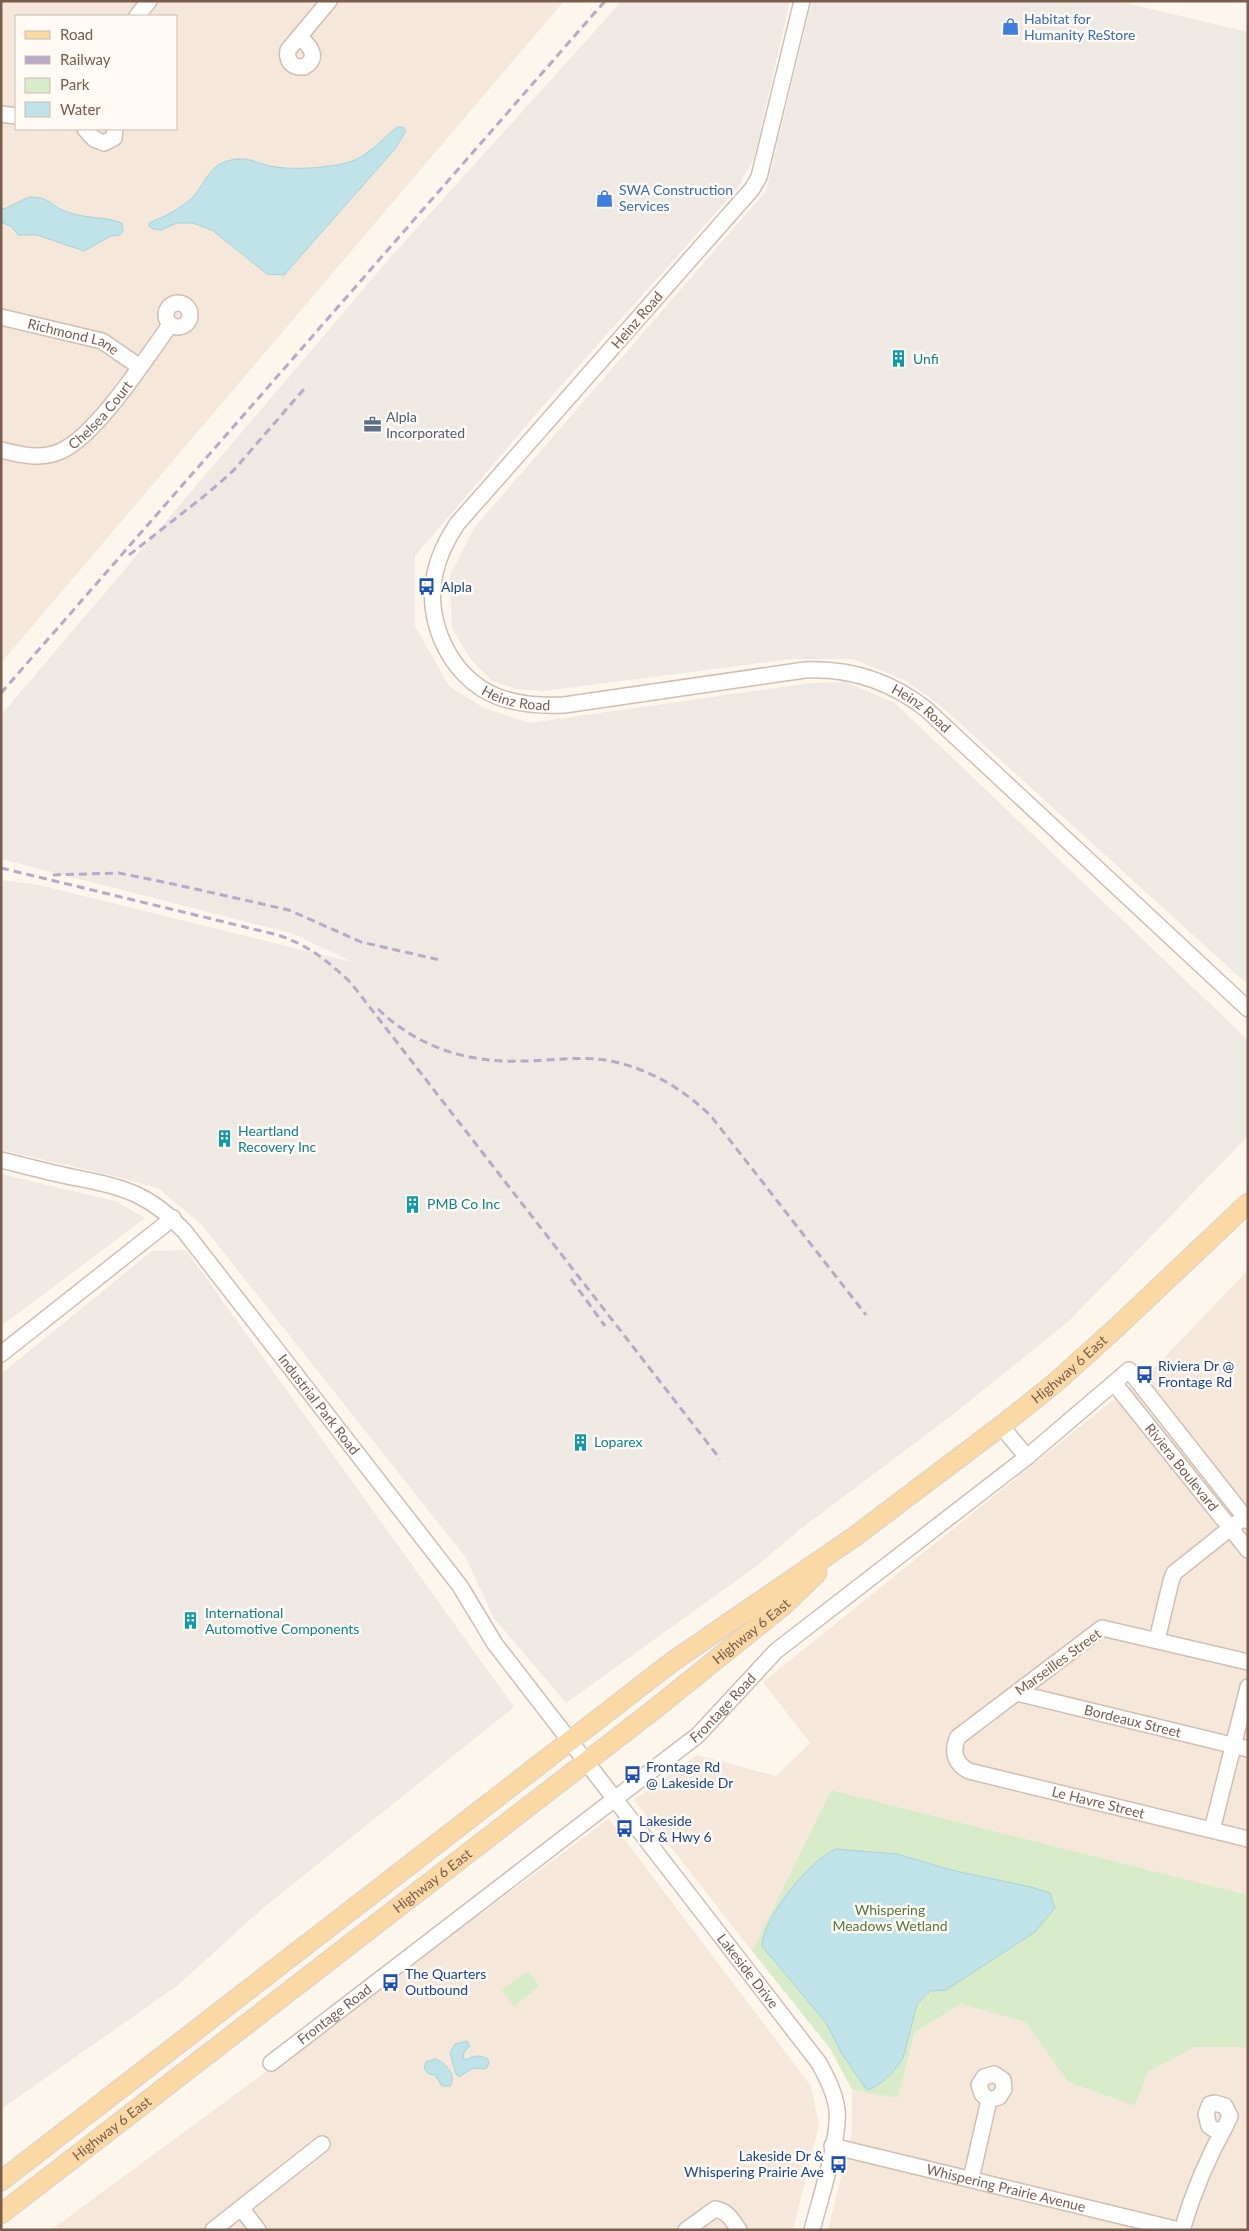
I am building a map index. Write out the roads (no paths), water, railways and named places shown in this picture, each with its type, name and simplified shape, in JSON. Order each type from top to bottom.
[{"type":"main road","name":"Highway 6 East","points":[[1,2181],[672,1662],[854,1537],[1001,1426],[1055,1383],[1248,1202]]},
{"type":"main road","name":"Highway 6 East","points":[[1,2214],[656,1708],[784,1605],[854,1537]]},
{"type":"street","points":[[138,15],[149,1]]},
{"type":"street","points":[[300,37],[329,1]]},
{"type":"street","name":"Heinz Road","points":[[802,1],[759,177],[752,189],[468,512],[448,538],[439,560],[433,586],[436,624],[447,652],[462,672],[489,693],[510,702],[545,706],[564,705],[805,670],[843,671],[879,680],[909,696],[926,710],[1248,1009]]},
{"type":"street","points":[[1,114],[15,116]]},
{"type":"street","points":[[86,130],[94,139],[104,143],[114,138],[115,130]]},
{"type":"street","name":"Richmond Lane","points":[[1,317],[102,341],[140,366]]},
{"type":"street","name":"Chelsea Court","points":[[1,450],[25,456],[39,456],[61,451],[82,438],[140,366],[170,324]]},
{"type":"street","name":"Industrial Park Road","points":[[1,1160],[112,1184],[149,1200],[172,1218],[185,1232],[460,1586],[495,1644],[570,1742]]},
{"type":"street","points":[[1,1354],[172,1218]]},
{"type":"street","name":"Riviera Boulevard","points":[[1027,1457],[1129,1370],[1247,1518]]},
{"type":"street","name":"Riviera Boulevard","points":[[1114,1383],[1248,1550]]},
{"type":"street","points":[[1001,1426],[1027,1457]]},
{"type":"street","name":"Frontage Road","points":[[271,2063],[698,1735],[776,1651],[1027,1457]]},
{"type":"street","points":[[1157,1640],[1170,1581],[1174,1573],[1230,1528],[1247,1518]]},
{"type":"street","name":"Marseilles Street","points":[[955,1756],[954,1751],[958,1738],[1102,1628],[1248,1662]]},
{"type":"street","points":[[1212,1830],[1240,1747],[1248,1687]]},
{"type":"street","name":"Bordeaux Street","points":[[1016,1693],[1240,1747]]},
{"type":"street","name":"Lakeside Drive","points":[[570,1742],[819,2063],[831,2087],[837,2109],[837,2122],[812,2230]]},
{"type":"street","name":"Le Havre Street","points":[[955,1756],[958,1762],[969,1771],[1248,1839]]},
{"type":"street","points":[[971,2179],[989,2100]]},
{"type":"street","points":[[1180,2230],[1202,2169],[1223,2130]]},
{"type":"street","points":[[213,2230],[322,2144]]},
{"type":"street","name":"Whispering Prairie Avenue","points":[[832,2146],[1180,2230]]},
{"type":"street","points":[[241,2208],[258,2230]]},
{"type":"street","points":[[686,2230],[715,2209],[723,2210],[729,2215],[739,2230]]},
{"type":"water","points":[[397,127],[403,127],[406,131],[395,149],[284,275],[267,274],[212,230],[192,223],[177,223],[161,230],[153,229],[149,226],[149,223],[172,212],[192,198],[214,169],[224,162],[245,159],[269,166],[295,168],[341,164],[364,155]]},
{"type":"water","points":[[29,197],[42,198],[72,214],[122,223],[123,231],[120,235],[111,236],[84,251],[37,235],[18,235],[12,227],[1,222],[1,207],[4,209]]},
{"type":"water","points":[[836,1849],[897,1854],[951,1870],[1031,1887],[1050,1893],[1055,1908],[1035,1932],[946,1990],[930,1991],[917,2004],[903,2058],[887,2077],[867,2090],[842,2054],[826,2023],[762,1946],[764,1934],[779,1905],[801,1877],[825,1855]]},
{"type":"water","points":[[467,2041],[470,2046],[464,2052],[463,2058],[466,2060],[474,2056],[480,2056],[488,2059],[489,2063],[486,2069],[473,2068],[459,2077],[456,2074],[450,2053],[455,2044]]},
{"type":"water","points":[[435,2059],[443,2063],[449,2070],[452,2078],[450,2086],[442,2086],[435,2075],[429,2074],[424,2068],[426,2062]]},
{"type":"railway","points":[[1,693],[605,1]]},
{"type":"railway","points":[[129,555],[233,471],[304,389]]},
{"type":"railway","points":[[1,868],[274,934],[296,942],[334,967],[351,983],[720,1459]]},
{"type":"railway","points":[[53,875],[119,873],[173,884],[289,910],[361,942],[440,960]]},
{"type":"railway","points":[[378,1009],[393,1022],[426,1043],[463,1055],[501,1061],[605,1060],[649,1073],[675,1087],[711,1116],[866,1315]]},
{"type":"railway","points":[[571,1279],[605,1326]]},
{"type":"place","name":"Habitat for Humanity ReStore","points":[[1010,27]]},
{"type":"place","name":"SWA Construction Services","points":[[605,198]]},
{"type":"place","name":"Unfi","points":[[899,359]]},
{"type":"place","name":"Alpla Incorporated","points":[[372,425]]},
{"type":"place","name":"Alpla","points":[[427,587]]},
{"type":"place","name":"Heartland Recovery Inc","points":[[224,1139]]},
{"type":"place","name":"PMB Co Inc","points":[[413,1204]]},
{"type":"place","name":"Riviera Dr @ Frontage Rd","points":[[1144,1374]]},
{"type":"place","name":"Loparex","points":[[580,1442]]},
{"type":"place","name":"International Automotive Components","points":[[191,1621]]},
{"type":"place","name":"Frontage Rd @ Lakeside Dr","points":[[632,1775]]},
{"type":"place","name":"Lakeside Dr & Hwy 6","points":[[625,1829]]},
{"type":"place","name":"The Quarters Outbound","points":[[391,1982]]},
{"type":"place","name":"Lakeside Dr & Whispering Prairie Ave","points":[[838,2164]]},
{"type":"park label","name":"Whispering Meadows Wetland","points":[[890,1918]]}]
